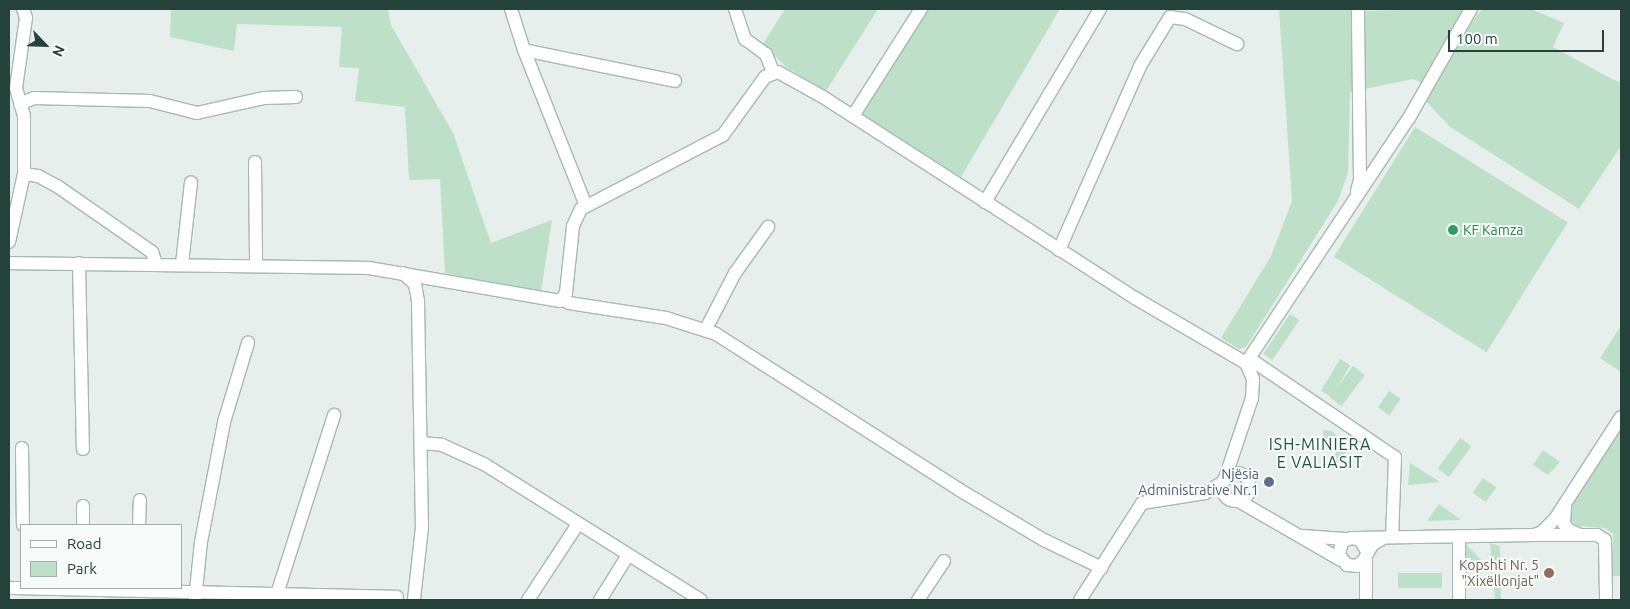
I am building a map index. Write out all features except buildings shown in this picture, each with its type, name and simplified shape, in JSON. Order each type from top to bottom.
[{"type":"street","points":[[9,242],[24,174],[24,116],[16,88],[26,18],[22,9]]},
{"type":"street","points":[[511,9],[524,50],[586,206]]},
{"type":"street","points":[[735,9],[745,39],[766,54],[774,72],[794,79],[1059,250],[1248,361],[1395,457],[1388,538],[1366,554],[1357,566],[1344,562],[1271,518],[1233,499],[1223,491],[1224,480],[1242,431],[1254,387],[1248,361],[1385,154],[1471,9]]},
{"type":"street","points":[[853,116],[921,9]]},
{"type":"street","points":[[985,202],[1100,9]]},
{"type":"street","points":[[1351,205],[1360,180],[1358,9]]},
{"type":"street","points":[[1059,250],[1140,66],[1170,17],[1185,19],[1237,44]]},
{"type":"street","points":[[524,50],[675,81]]},
{"type":"street","points":[[563,299],[573,226],[577,214],[586,206],[723,135],[765,77],[774,72]]},
{"type":"street","points":[[20,104],[34,98],[150,101],[197,113],[264,98],[296,97]]},
{"type":"street","points":[[1359,144],[1366,160],[1385,154]]},
{"type":"street","points":[[255,162],[256,266]]},
{"type":"street","points":[[24,174],[38,176],[58,186],[152,252],[156,263]]},
{"type":"street","points":[[182,264],[191,182]]},
{"type":"street","points":[[706,330],[735,273],[768,228]]},
{"type":"street","points":[[9,263],[156,263],[348,267],[401,272],[554,302],[563,299]]},
{"type":"street","points":[[79,264],[84,449]]},
{"type":"street","points":[[17,590],[136,590],[195,596],[277,594],[404,599],[415,573],[422,538],[422,443],[418,301],[415,284],[401,272]]},
{"type":"street","points":[[418,301],[428,282],[444,280]]},
{"type":"street","points":[[563,299],[569,303],[643,313],[706,330],[735,345],[958,489],[1044,540],[1102,568]]},
{"type":"street","points":[[195,596],[224,422],[248,343]]},
{"type":"street","points":[[277,594],[334,416]]},
{"type":"street","points":[[1534,535],[1548,527],[1621,417]]},
{"type":"street","points":[[1242,431],[1240,452],[1249,483],[1271,518]]},
{"type":"street","points":[[422,443],[442,446],[484,464],[628,555],[687,597],[701,600]]},
{"type":"street","points":[[22,448],[23,524]]},
{"type":"street","points":[[1080,600],[1142,503],[1205,493],[1237,473],[1249,483]]},
{"type":"street","points":[[1187,496],[1233,499],[1245,497],[1249,483]]},
{"type":"street","points":[[139,524],[140,500]]},
{"type":"street","points":[[1565,502],[1564,524],[1580,535]]},
{"type":"street","points":[[83,506],[83,524]]},
{"type":"street","points":[[528,600],[578,524]]},
{"type":"street","points":[[1297,535],[1351,539],[1596,535],[1605,540],[1606,600]]},
{"type":"street","points":[[1459,536],[1459,600]]},
{"type":"street","points":[[1351,539],[1363,543],[1366,554],[1366,600]]},
{"type":"street","points":[[1351,539],[1340,546],[1344,562],[1366,583]]},
{"type":"street","points":[[600,600],[628,555]]},
{"type":"street","points":[[918,600],[944,562]]},
{"type":"green space","points":[[171,9],[388,9],[391,25],[453,133],[491,243],[552,220],[541,292],[445,273],[440,179],[409,180],[405,107],[355,101],[359,68],[339,67],[342,27],[237,24],[234,51],[170,37]]},
{"type":"green space","points":[[785,9],[878,9],[826,91],[786,67],[763,44]]},
{"type":"green space","points":[[927,9],[1060,9],[961,177],[859,112]]},
{"type":"green space","points":[[1279,9],[1350,9],[1350,11],[1462,9],[1459,20],[1421,83],[1413,79],[1350,92],[1348,173],[1338,201],[1246,347],[1239,349],[1221,338],[1271,256],[1292,201]]},
{"type":"green space","points":[[1482,9],[1531,9],[1564,23],[1553,47],[1612,79],[1620,82],[1621,79],[1621,146],[1579,209],[1450,127],[1425,100],[1465,31]]},
{"type":"green space","name":"KF Kamza","points":[[1415,127],[1568,222],[1487,352],[1334,257]]},
{"type":"green space","points":[[1290,314],[1299,320],[1272,360],[1263,354]]},
{"type":"green space","points":[[1621,326],[1621,372],[1600,358]]},
{"type":"green space","points":[[1340,359],[1350,365],[1331,397],[1321,391]]},
{"type":"green space","points":[[1353,366],[1365,375],[1342,406],[1330,397]]},
{"type":"green space","points":[[1389,391],[1401,399],[1389,415],[1378,408]]},
{"type":"green space","points":[[1621,427],[1621,576],[1613,576],[1613,534],[1605,528],[1577,526],[1570,519],[1569,508]]},
{"type":"green space","points":[[1323,430],[1332,431],[1341,440],[1345,452],[1342,464],[1335,461],[1336,445],[1331,439],[1323,437]]},
{"type":"green space","points":[[1460,438],[1471,446],[1449,477],[1438,469]]},
{"type":"green space","points":[[1543,450],[1560,462],[1548,475],[1533,465]]},
{"type":"green space","points":[[1410,463],[1440,482],[1408,485]]},
{"type":"green space","points":[[1483,478],[1496,487],[1486,502],[1473,493]]},
{"type":"green space","points":[[1439,504],[1461,520],[1427,521]]},
{"type":"green space","points":[[1490,543],[1500,546],[1501,600],[1495,600]]},
{"type":"green space","points":[[1466,544],[1481,560],[1466,575]]},
{"type":"green space","points":[[1398,573],[1442,573],[1442,588],[1398,588]]},
{"type":"place","name":"KF Kamza","points":[[1453,230]]},
{"type":"place","name":"Njësia Administrative Nr.1","points":[[1269,482]]},
{"type":"place","name":"Kopshti Nr. 5 \"Xixëllonjat\"","points":[[1549,573]]},
{"type":"district","name":"ISH-MINIERA E VALIASIT","points":[[1320,453]]}]
